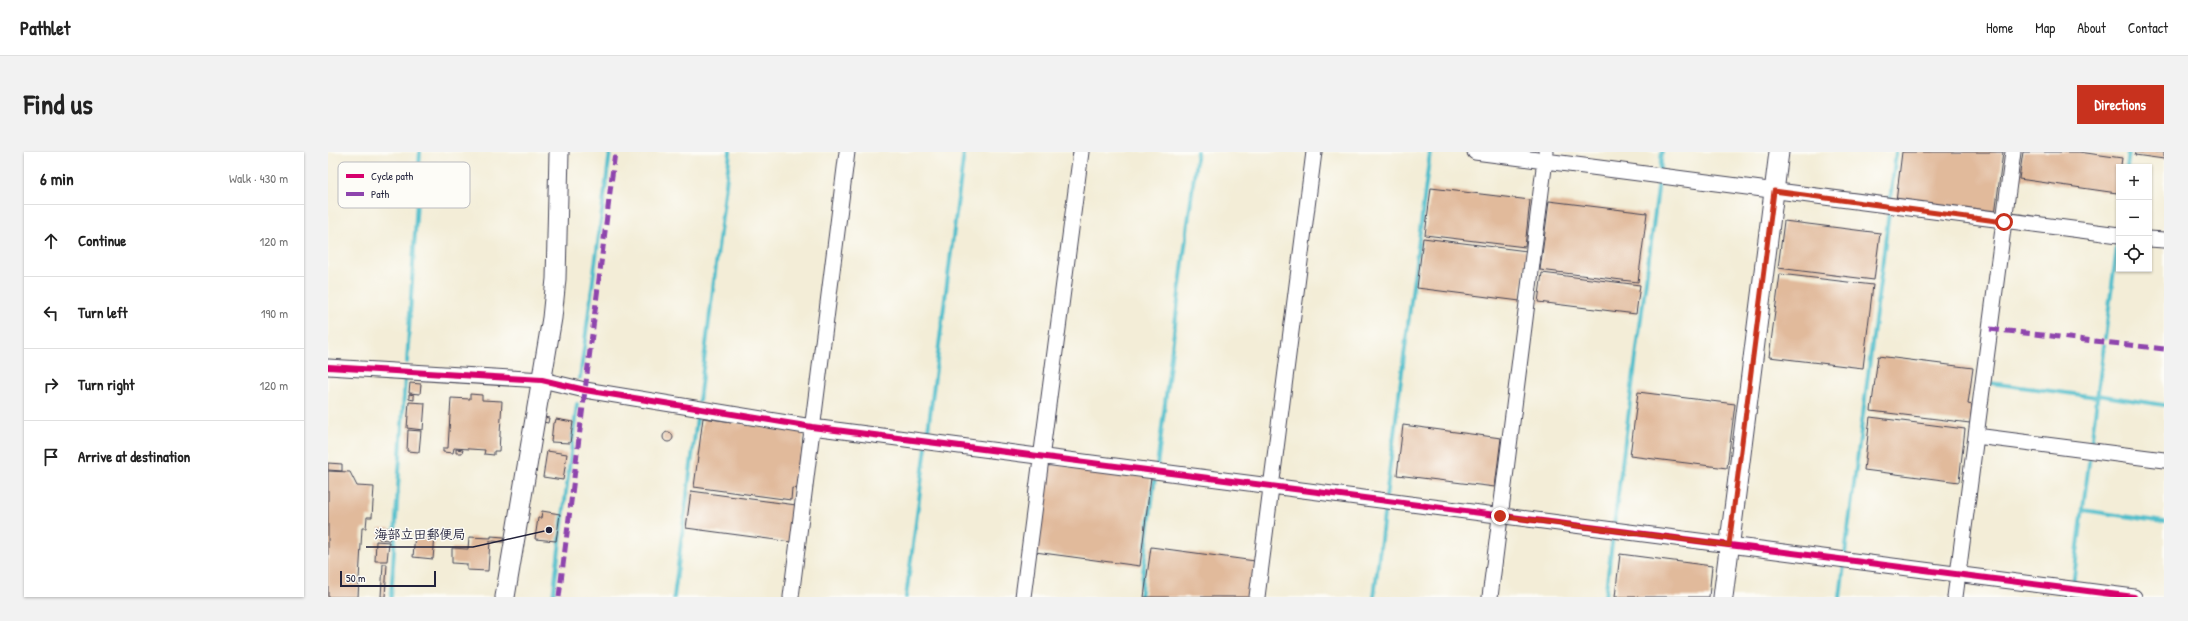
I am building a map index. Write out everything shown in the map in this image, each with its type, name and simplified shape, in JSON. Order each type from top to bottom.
[{"type":"street","points":[[506,597],[542,380],[556,279],[559,152]]},
{"type":"street","points":[[791,597],[847,152]]},
{"type":"street","points":[[1023,597],[1081,152]]},
{"type":"street","points":[[1257,597],[1314,152]]},
{"type":"street","points":[[1475,152],[1546,156],[1774,191],[2004,222],[2116,235]]},
{"type":"street","points":[[1723,597],[1779,152]]},
{"type":"street","points":[[1955,597],[2013,152]]},
{"type":"street","points":[[1490,597],[1546,156]]},
{"type":"street","points":[[2152,238],[2164,240]]},
{"type":"street","points":[[328,367],[542,380],[584,390],[812,427],[1041,458],[1271,486],[2134,597]]},
{"type":"street","points":[[1976,436],[2164,460]]},
{"type":"building","points":[[1902,152],[2003,152],[1995,214],[1896,202]]},
{"type":"building","points":[[2023,152],[2079,152],[2122,158],[2121,164],[2116,164],[2116,193],[2019,179]]},
{"type":"building","points":[[2136,152],[2164,152],[2164,159],[2135,155]]},
{"type":"building","points":[[1431,188],[1530,200],[1525,247],[1425,235]]},
{"type":"building","points":[[1549,201],[1647,213],[1638,282],[1540,270]]},
{"type":"building","points":[[1784,221],[1880,233],[1874,280],[1778,268]]},
{"type":"building","points":[[1423,238],[1527,251],[1520,301],[1417,288]]},
{"type":"building","points":[[1542,273],[1640,285],[1636,314],[1538,302]]},
{"type":"building","points":[[1780,274],[1873,285],[1863,368],[1769,357]]},
{"type":"building","points":[[1878,356],[1973,368],[1968,404],[1972,405],[1970,423],[1871,411]]},
{"type":"building","points":[[410,383],[421,384],[420,394],[409,393]]},
{"type":"building","points":[[1638,392],[1735,404],[1727,468],[1630,456]]},
{"type":"building","points":[[409,394],[414,395],[414,400],[409,399]]},
{"type":"building","points":[[470,394],[482,395],[482,400],[502,401],[499,451],[494,451],[494,455],[484,454],[485,450],[454,448],[453,453],[443,452],[443,448],[448,448],[451,398],[470,399]]},
{"type":"building","points":[[409,402],[425,403],[423,430],[407,428]]},
{"type":"building","points":[[543,417],[549,418],[548,423],[543,422]]},
{"type":"building","points":[[1870,417],[1965,429],[1959,482],[1864,470]]},
{"type":"building","points":[[703,418],[804,432],[797,489],[792,488],[791,500],[694,487]]},
{"type":"building","points":[[556,419],[573,422],[570,443],[551,442],[553,423],[555,423]]},
{"type":"building","points":[[1403,425],[1501,438],[1495,487],[1397,475]]},
{"type":"building","points":[[408,430],[421,431],[419,452],[407,451]]},
{"type":"building","points":[[666,432],[670,432],[672,433],[672,441],[666,442],[663,439],[663,435]]},
{"type":"building","points":[[456,449],[463,450],[462,453],[456,453]]},
{"type":"building","points":[[547,451],[567,454],[563,480],[543,477]]},
{"type":"building","points":[[328,463],[342,464],[342,471],[328,470]]},
{"type":"building","points":[[1047,464],[1151,477],[1140,566],[1035,552]]},
{"type":"building","points":[[328,471],[350,472],[357,486],[374,487],[372,517],[367,517],[366,528],[362,528],[358,597],[328,597]]},
{"type":"building","points":[[691,491],[796,505],[791,542],[686,528]]},
{"type":"building","points":[[542,511],[560,514],[556,541],[535,539],[538,518],[541,518]]},
{"type":"building","points":[[379,528],[390,528],[389,540],[379,539]]},
{"type":"building","points":[[415,534],[435,536],[433,559],[413,557]]},
{"type":"building","points":[[491,536],[504,537],[504,542],[490,541],[488,571],[467,570],[467,564],[452,563],[452,548],[468,549],[469,537],[491,538]]},
{"type":"building","points":[[376,541],[389,542],[387,561],[375,561]]},
{"type":"building","points":[[1151,547],[1255,561],[1250,597],[1144,597]]},
{"type":"building","points":[[1620,554],[1712,566],[1709,597],[1615,597]]},
{"type":"building","points":[[383,564],[387,564],[385,597],[381,597]]},
{"type":"waterway","points":[[419,162],[420,152]]},
{"type":"waterway","points":[[580,378],[610,152]]},
{"type":"waterway","points":[[699,401],[730,152]]},
{"type":"waterway","points":[[927,438],[964,152]]},
{"type":"waterway","points":[[1157,466],[1197,152]]},
{"type":"waterway","points":[[1386,497],[1430,152]]},
{"type":"waterway","points":[[1660,170],[1662,152]]},
{"type":"waterway","points":[[1890,200],[1896,152]]},
{"type":"waterway","points":[[2127,164],[2129,152]]},
{"type":"waterway","points":[[1614,525],[1659,181]]},
{"type":"waterway","points":[[407,362],[417,208]]},
{"type":"waterway","points":[[1845,554],[1889,212]]},
{"type":"waterway","points":[[2105,338],[2116,254]]},
{"type":"waterway","points":[[2091,445],[2104,345]]},
{"type":"waterway","points":[[391,597],[405,378]]},
{"type":"waterway","points":[[1990,383],[2097,397]]},
{"type":"waterway","points":[[2097,395],[2164,405]]},
{"type":"waterway","points":[[553,597],[577,404]]},
{"type":"waterway","points":[[674,597],[697,418]]},
{"type":"waterway","points":[[906,597],[926,447]]},
{"type":"waterway","points":[[2073,584],[2090,455]]},
{"type":"waterway","points":[[1140,597],[1155,477]]},
{"type":"waterway","points":[[1374,597],[1385,506]]},
{"type":"waterway","points":[[2083,510],[2164,522]]},
{"type":"waterway","points":[[1605,597],[1613,536]]},
{"type":"waterway","points":[[1840,597],[1844,565]]},
{"type":"marked path","points":[[559,597],[615,152]]},
{"type":"marked path","points":[[1990,329],[2164,349]]},
{"type":"cycle path","points":[[328,367],[542,380],[585,390],[812,427],[2134,597]]},
{"type":"place","name":"海部立田郵便局","points":[[549,530]]},
{"type":"route","points":[[1500,516],[1729,545],[1774,191],[2004,222]]}]
